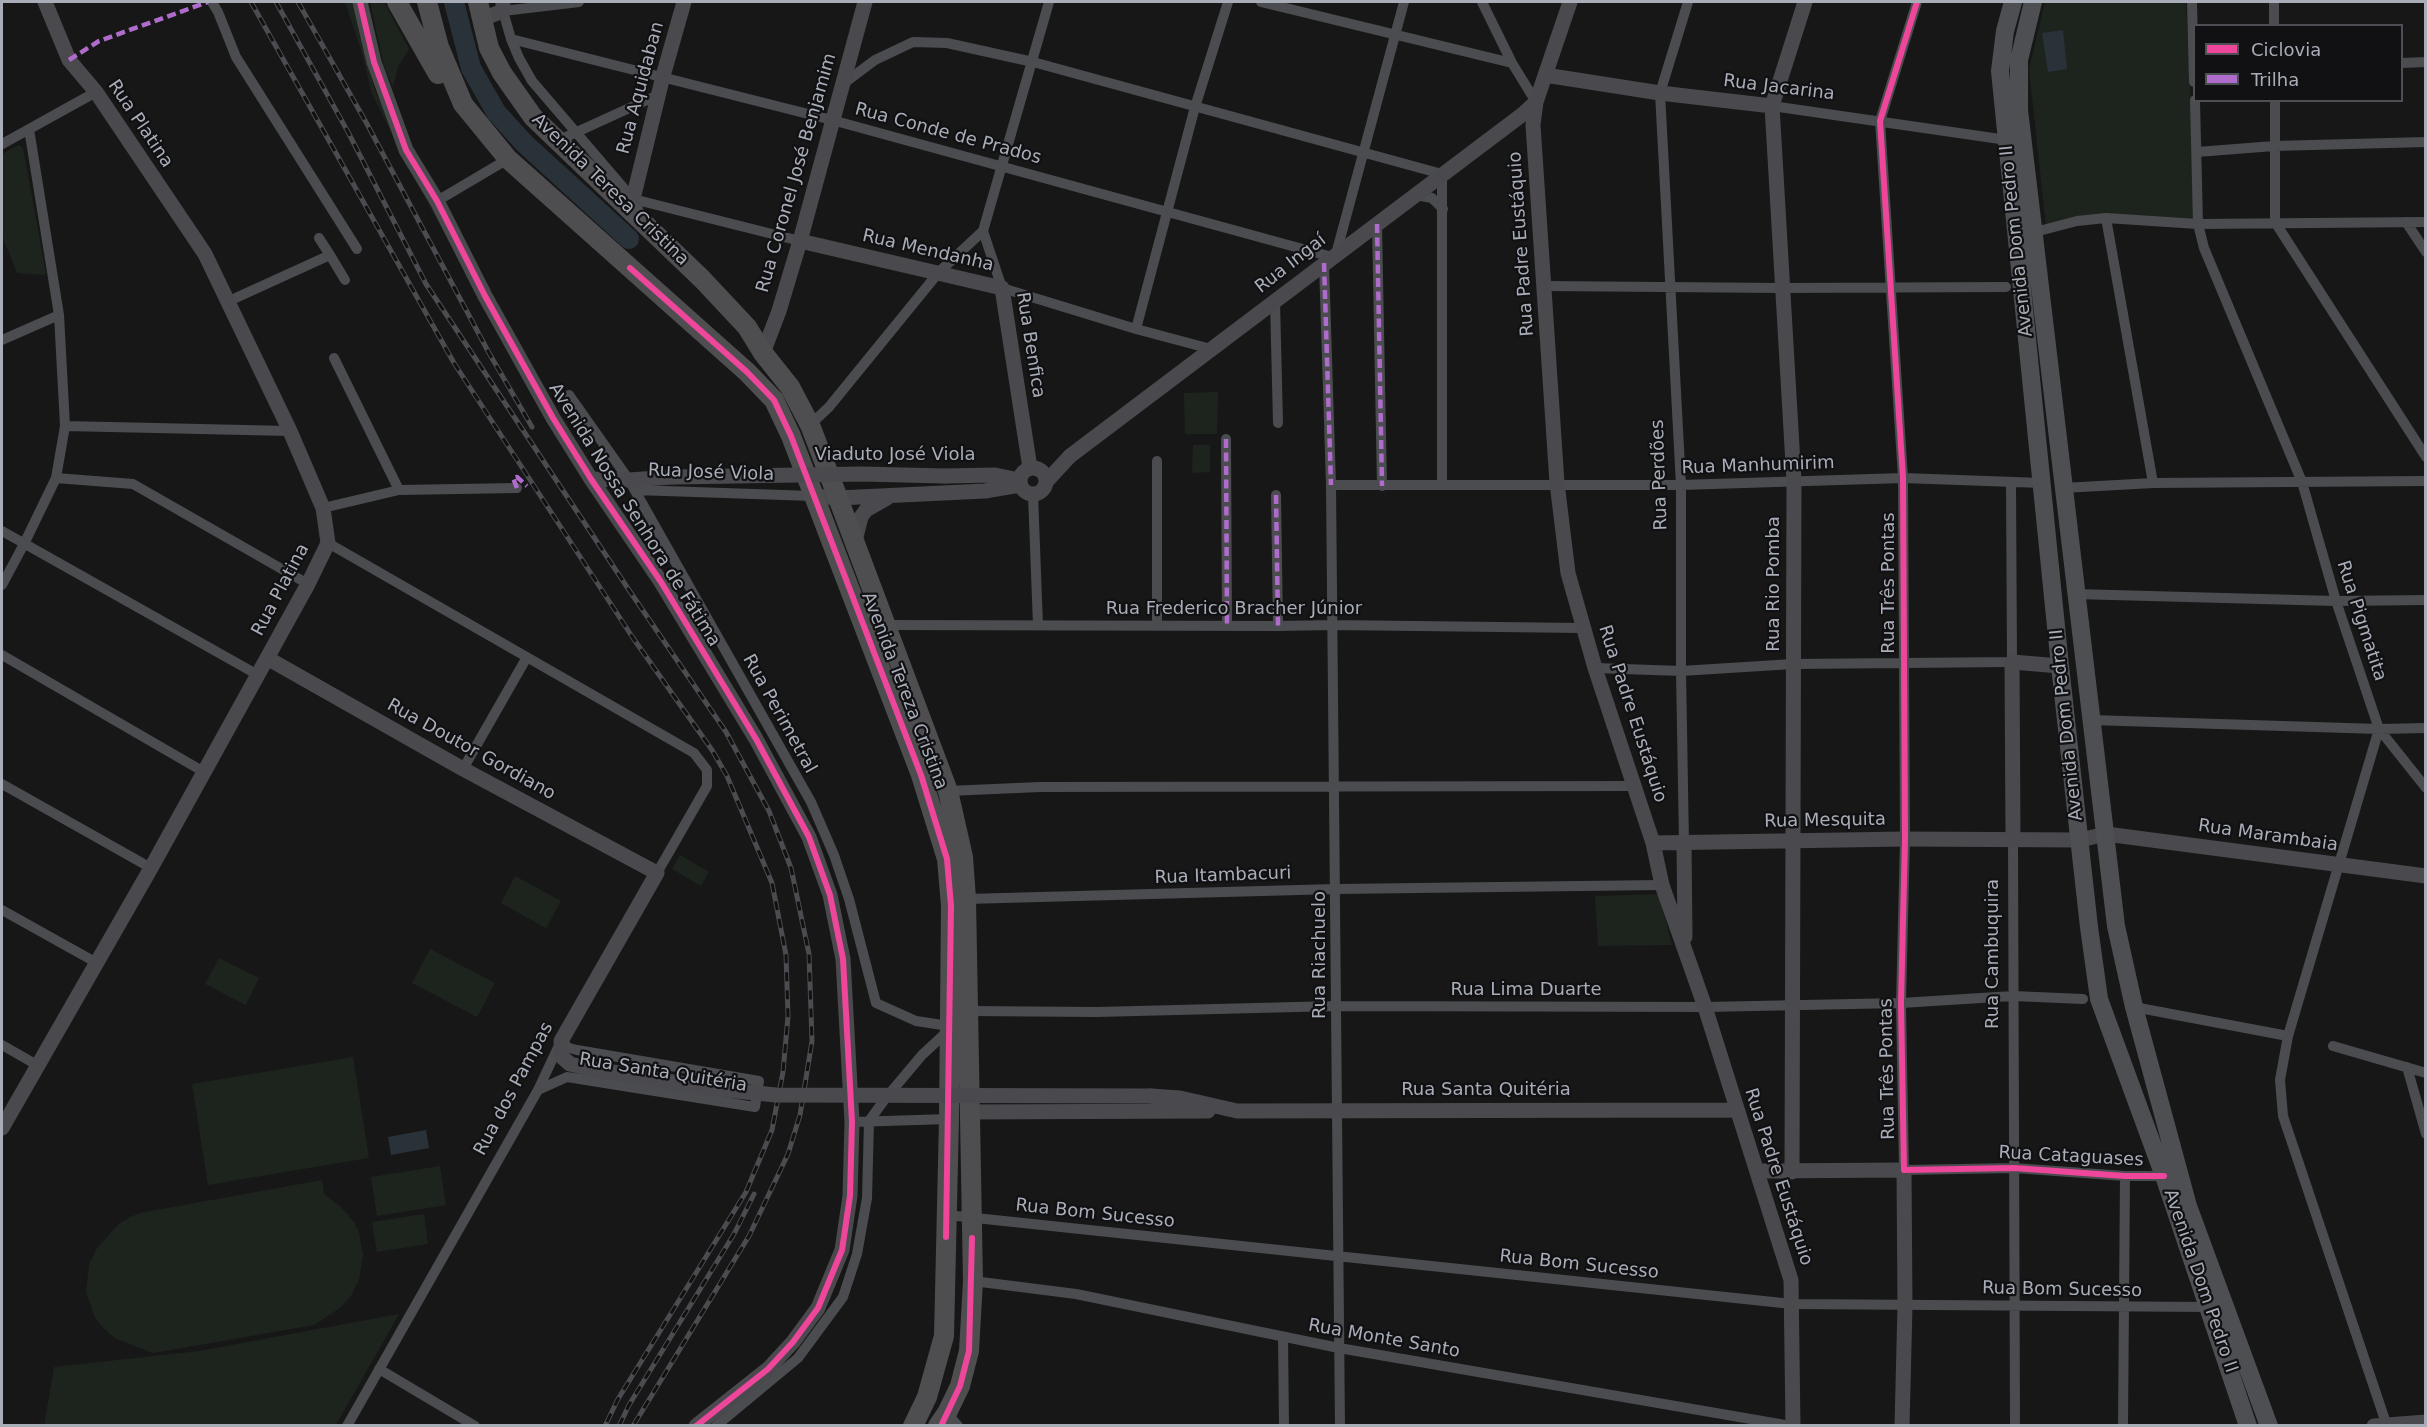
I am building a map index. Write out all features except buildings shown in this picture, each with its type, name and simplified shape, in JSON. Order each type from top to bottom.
[{"type":"highway","points":[[397,2],[442,80],[508,159]]},
{"type":"highway","points":[[422,2],[423,48]]},
{"type":"highway","points":[[427,2],[438,47],[463,104]]},
{"type":"highway","name":"Avenida Teresa Cristina","points":[[480,10],[489,48],[502,73],[533,117],[702,279]]},
{"type":"highway","name":"Avenida Tereza Cristina","points":[[508,159],[747,372],[774,400],[791,436],[921,775],[947,859],[951,906],[949,1119],[944,1336],[927,1397],[913,1425]]},
{"type":"highway","name":"Avenida Tereza Cristina","points":[[702,279],[747,327],[763,353],[790,387],[810,425],[948,791],[963,857],[966,899],[968,1112],[973,1281],[969,1351],[960,1386],[946,1422]]},
{"type":"main road","name":"Avenida Dom Pedro II","points":[[2013,2],[2000,71],[2060,666],[2099,999],[2164,1176],[2248,1425]]},
{"type":"main road","name":"Avenida Dom Pedro II","points":[[2033,2],[2019,60],[2019,110],[2116,926],[2134,1007],[2188,1206],[2269,1425]]},
{"type":"street","name":"Rua Platina","points":[[2,1128],[151,868],[308,584],[328,543],[323,508],[290,431],[205,254],[96,92],[69,60],[45,2]]},
{"type":"street","points":[[212,2],[236,57],[357,249]]},
{"type":"street","name":"Avenida Nossa Senhora de Fátima","points":[[360,2],[374,62],[406,150],[437,201],[496,316],[553,418],[591,479],[661,582],[756,739],[809,837],[830,895],[843,959],[852,1122],[849,1196],[842,1250],[819,1308],[793,1342],[768,1369],[696,1425]]},
{"type":"street","points":[[480,10],[503,6],[579,2]]},
{"type":"street","name":"Rua Aquidaban","points":[[638,220],[633,199],[658,95],[684,2]]},
{"type":"street","name":"Rua Coronel José Benjamim","points":[[763,353],[779,311],[800,241],[865,2]]},
{"type":"street","points":[[810,425],[830,407],[939,272],[983,231],[1049,2]]},
{"type":"street","points":[[1136,329],[1195,107],[1228,2]]},
{"type":"street","points":[[1261,2],[1512,63]]},
{"type":"street","points":[[1331,258],[1345,222],[1404,2]]},
{"type":"street","points":[[1482,2],[1512,63],[1536,102]]},
{"type":"street","name":"Rua Padre Eustáquio","points":[[1570,2],[1536,102],[1533,125],[1557,483],[1568,573],[1595,668],[1653,843],[1662,885],[1705,1006],[1791,1280],[1792,1425]]},
{"type":"street","name":"Rua Perdões","points":[[1685,952],[1681,671],[1682,485],[1660,93],[1688,2]]},
{"type":"street","name":"Rua Rio Pomba","points":[[1792,1172],[1794,481],[1772,106],[1805,2]]},
{"type":"street","name":"Rua Três Pontas","points":[[1902,1425],[1905,1306],[1901,1003],[1905,839],[1903,478],[1880,121],[1917,2]]},
{"type":"street","points":[[2192,2],[2193,42]]},
{"type":"street","points":[[2274,2],[2274,24]]},
{"type":"street","points":[[503,6],[511,39],[532,81],[633,199]]},
{"type":"street","name":"Rua Conde de Prados","points":[[511,39],[832,120],[1167,210],[1331,258]]},
{"type":"street","points":[[843,84],[875,60],[913,42],[947,43],[1033,62],[1442,174],[1442,485]]},
{"type":"street","points":[[2403,63],[2426,62]]},
{"type":"street","name":"Rua Jacarina","points":[[1545,75],[1660,93],[1772,106],[2007,140]]},
{"type":"street","points":[[2,144],[96,92]]},
{"type":"street","points":[[557,141],[658,95]]},
{"type":"street","name":"Rua Ingaí","points":[[1038,473],[1070,456],[1211,349],[1275,307],[1331,258],[1536,102]]},
{"type":"street","name":"Rua Pigmatita","points":[[2195,102],[2198,224],[2213,272],[2302,482],[2336,601],[2379,729]]},
{"type":"street","points":[[2275,102],[2275,222],[2426,457]]},
{"type":"street","points":[[2,585],[56,478],[65,426],[59,315],[29,129]]},
{"type":"street","points":[[2197,152],[2274,146],[2426,142]]},
{"type":"street","points":[[437,201],[508,159]]},
{"type":"street","points":[[1416,195],[1432,198],[1443,209]]},
{"type":"street","name":"Rua Mendanha","points":[[633,199],[1002,288],[1136,329],[1211,349]]},
{"type":"street","points":[[2106,218],[2153,483]]},
{"type":"street","points":[[2035,232],[2077,221],[2106,218],[2198,224],[2426,222]]},
{"type":"street","points":[[1345,222],[1360,236]]},
{"type":"street","points":[[2406,222],[2426,252]]},
{"type":"street","points":[[1377,224],[1382,486]]},
{"type":"street","name":"Rua Benfica","points":[[983,231],[1002,288],[1038,473]]},
{"type":"street","points":[[319,238],[345,280]]},
{"type":"street","points":[[229,301],[330,255]]},
{"type":"street","name":"Rua Riachuelo","points":[[1331,258],[1332,625],[1340,1425]]},
{"type":"street","points":[[1544,286],[2006,287]]},
{"type":"street","points":[[1275,307],[1278,423]]},
{"type":"street","points":[[2,340],[59,315]]},
{"type":"street","points":[[334,358],[399,490]]},
{"type":"street","name":"Rua Perimetral","points":[[569,395],[632,485],[811,802],[834,855],[849,899],[876,1003],[916,1021],[949,1028]]},
{"type":"street","points":[[65,426],[290,431]]},
{"type":"street","points":[[1226,439],[1227,626]]},
{"type":"street","points":[[1157,461],[1157,626]]},
{"type":"street","points":[[1022,473],[1038,473],[1042,490],[1033,494],[1025,492],[1020,482],[1022,473]]},
{"type":"street","name":"Viaduto José Viola","points":[[591,479],[632,485],[672,477],[862,474],[994,475],[1020,482]]},
{"type":"street","points":[[56,478],[133,484],[308,584]]},
{"type":"street","name":"Rua Manhumirim","points":[[1331,485],[1557,483],[1682,485],[1903,478],[2042,483]]},
{"type":"street","points":[[2063,488],[2153,483],[2426,481]]},
{"type":"street","name":"Rua José Viola","points":[[632,485],[838,498],[985,491],[1020,482]]},
{"type":"street","name":"Rua Cambuquira","points":[[2011,482],[2015,1425]]},
{"type":"street","points":[[323,508],[399,490],[518,488]]},
{"type":"street","points":[[1033,494],[1038,625]]},
{"type":"street","name":"Rua José Viola","points":[[855,541],[861,517],[866,510],[895,495]]},
{"type":"street","points":[[1276,495],[1278,626]]},
{"type":"street","points":[[2,531],[258,675]]},
{"type":"street","points":[[328,543],[526,657],[463,769]]},
{"type":"street","points":[[2075,594],[2336,601],[2426,600]]},
{"type":"street","name":"Rua Frederico Bracher Júnior","points":[[885,625],[1332,625],[1583,628]]},
{"type":"street","points":[[2,655],[204,772]]},
{"type":"street","name":"Rua dos Pampas","points":[[347,1425],[538,1090],[561,1041],[707,786],[707,770],[694,753],[526,657]]},
{"type":"street","name":"Rua Doutor Gordiano","points":[[267,658],[463,769],[657,873]]},
{"type":"street","points":[[1595,668],[1681,671],[1793,664],[1904,662],[2012,662],[2060,666]]},
{"type":"street","points":[[2091,720],[2379,729],[2426,728]]},
{"type":"street","points":[[2379,729],[2426,788]]},
{"type":"street","points":[[2379,729],[2288,1036],[2280,1080],[2283,1116],[2383,1425],[2426,1422]]},
{"type":"street","points":[[2,784],[151,868]]},
{"type":"street","points":[[948,791],[1040,787],[1634,786]]},
{"type":"street","name":"Rua Mesquita","points":[[1653,843],[1905,839],[2080,840],[2106,834]]},
{"type":"street","name":"Rua Marambaia","points":[[2106,834],[2426,876]]},
{"type":"street","name":"Rua Itambacuri","points":[[966,899],[1336,889],[1662,885]]},
{"type":"street","points":[[2,910],[97,963]]},
{"type":"street","name":"Rua Lima Duarte","points":[[968,1011],[1109,1011],[1336,1006],[1793,1005],[1901,1003],[2013,996],[2083,999]]},
{"type":"street","points":[[2134,1007],[2288,1036]]},
{"type":"street","points":[[716,1425],[798,1358],[843,1297],[857,1254],[867,1198],[869,1121],[915,1064],[949,1028]]},
{"type":"street","name":"Rua Santa Quitéria","points":[[561,1041],[562,1057],[576,1065]]},
{"type":"street","name":"Rua Santa Quitéria","points":[[538,1090],[567,1077],[755,1107],[759,1081],[577,1050],[569,1048],[561,1041]]},
{"type":"street","points":[[2,1045],[38,1065]]},
{"type":"street","points":[[2333,1046],[2426,1073]]},
{"type":"street","name":"Rua Santa Quitéria","points":[[538,1090],[556,1068],[576,1065],[715,1089],[776,1095],[1151,1096],[1179,1098],[1237,1110]]},
{"type":"street","points":[[2407,1067],[2426,1134]]},
{"type":"street","name":"Rua Santa Quitéria","points":[[968,1112],[1338,1109],[1736,1110]]},
{"type":"street","points":[[852,1122],[949,1119]]},
{"type":"street","name":"Rua Cataguases","points":[[1758,1171],[2014,1168],[2125,1176],[2164,1176]]},
{"type":"street","points":[[2123,1425],[2125,1176]]},
{"type":"street","name":"Rua Bom Sucesso","points":[[947,1215],[1792,1304],[2209,1307]]},
{"type":"street","name":"Rua Monte Santo","points":[[973,1281],[1076,1294],[1339,1348],[1792,1425]]},
{"type":"street","points":[[1283,1337],[1284,1425]]},
{"type":"street","points":[[379,1369],[475,1425]]},
{"type":"street","name":"Avenida Tereza Cristina","points":[[903,1425],[927,1397]]},
{"type":"shaded area","points":[[345,2],[354,2],[367,64],[376,93],[438,212],[599,499],[530,393],[415,179],[372,94],[362,53]]},
{"type":"shaded area","points":[[370,2],[384,2],[409,49],[398,67],[393,87],[384,66]]},
{"type":"shaded area","points":[[2045,2],[2186,3],[2197,223],[2101,214],[2046,226],[2029,69]]},
{"type":"shaded area","points":[[2063,30],[2067,69],[2048,72],[2042,33]]},
{"type":"shaded area","points":[[19,145],[23,148],[46,273],[43,275],[17,273],[2,236],[2,154]]},
{"type":"shaded area","points":[[1218,392],[1217,434],[1185,434],[1184,393]]},
{"type":"shaded area","points":[[1193,445],[1210,445],[1210,472],[1192,473]]},
{"type":"shaded area","points":[[680,855],[709,872],[701,886],[672,869]]},
{"type":"shaded area","points":[[515,876],[561,901],[546,928],[501,903]]},
{"type":"shaded area","points":[[1659,894],[1672,945],[1598,946],[1595,896]]},
{"type":"shaded area","points":[[430,949],[495,983],[477,1017],[412,983]]},
{"type":"shaded area","points":[[219,958],[259,978],[246,1005],[205,984]]},
{"type":"shaded area","points":[[353,1057],[369,1158],[208,1185],[192,1084]]},
{"type":"shaded area","points":[[426,1130],[429,1148],[391,1155],[388,1137]]},
{"type":"shaded area","points":[[440,1166],[446,1205],[377,1216],[371,1177]]},
{"type":"shaded area","points":[[322,1180],[324,1194],[341,1207],[354,1222],[359,1233],[363,1255],[359,1279],[351,1296],[340,1308],[314,1325],[153,1353],[117,1339],[108,1333],[95,1318],[86,1292],[89,1265],[97,1248],[119,1224],[130,1217],[140,1213]]},
{"type":"shaded area","points":[[424,1214],[428,1244],[377,1252],[372,1222]]},
{"type":"shaded area","points":[[399,1314],[336,1425],[44,1426],[54,1367],[199,1351]]},
{"type":"waterway","points":[[454,2],[471,68],[496,112],[524,143],[629,239]]},
{"type":"railway","points":[[251,2],[454,363],[633,638],[712,750],[727,776],[772,883],[786,955],[788,1016],[783,1072],[772,1130],[746,1192],[618,1399],[605,1426]]},
{"type":"railway","points":[[276,2],[348,132],[426,284],[726,732],[769,811],[791,868],[809,954],[812,1041],[800,1115],[788,1154],[749,1236],[633,1426]]},
{"type":"railway","points":[[298,2],[367,124],[489,353],[532,427]]},
{"type":"railway","points":[[619,1426],[629,1405],[734,1234],[754,1194]]},
{"type":"marked path","points":[[69,60],[99,41],[208,2]]},
{"type":"marked path","points":[[1377,224],[1382,486]]},
{"type":"marked path","points":[[1324,263],[1331,485]]},
{"type":"marked path","points":[[1226,439],[1227,626]]},
{"type":"marked path","points":[[517,488],[513,478],[517,477],[527,486]]},
{"type":"marked path","points":[[1276,495],[1278,626]]},
{"type":"cycle path","points":[[360,2],[374,62],[406,150],[437,201],[485,296],[553,418],[591,479],[661,582],[756,739],[809,837],[830,895],[843,959],[852,1122],[850,1196],[842,1250],[818,1308],[793,1342],[768,1369],[696,1426]]},
{"type":"cycle path","points":[[1917,2],[1880,121],[1903,478],[1905,839],[1901,1003],[1904,1170],[2014,1168],[2125,1176],[2164,1176]]},
{"type":"cycle path","points":[[630,268],[747,372],[774,400],[791,436],[921,775],[947,859],[951,906],[946,1237]]},
{"type":"cycle path","points":[[941,1426],[960,1386],[969,1351],[972,1238]]}]
